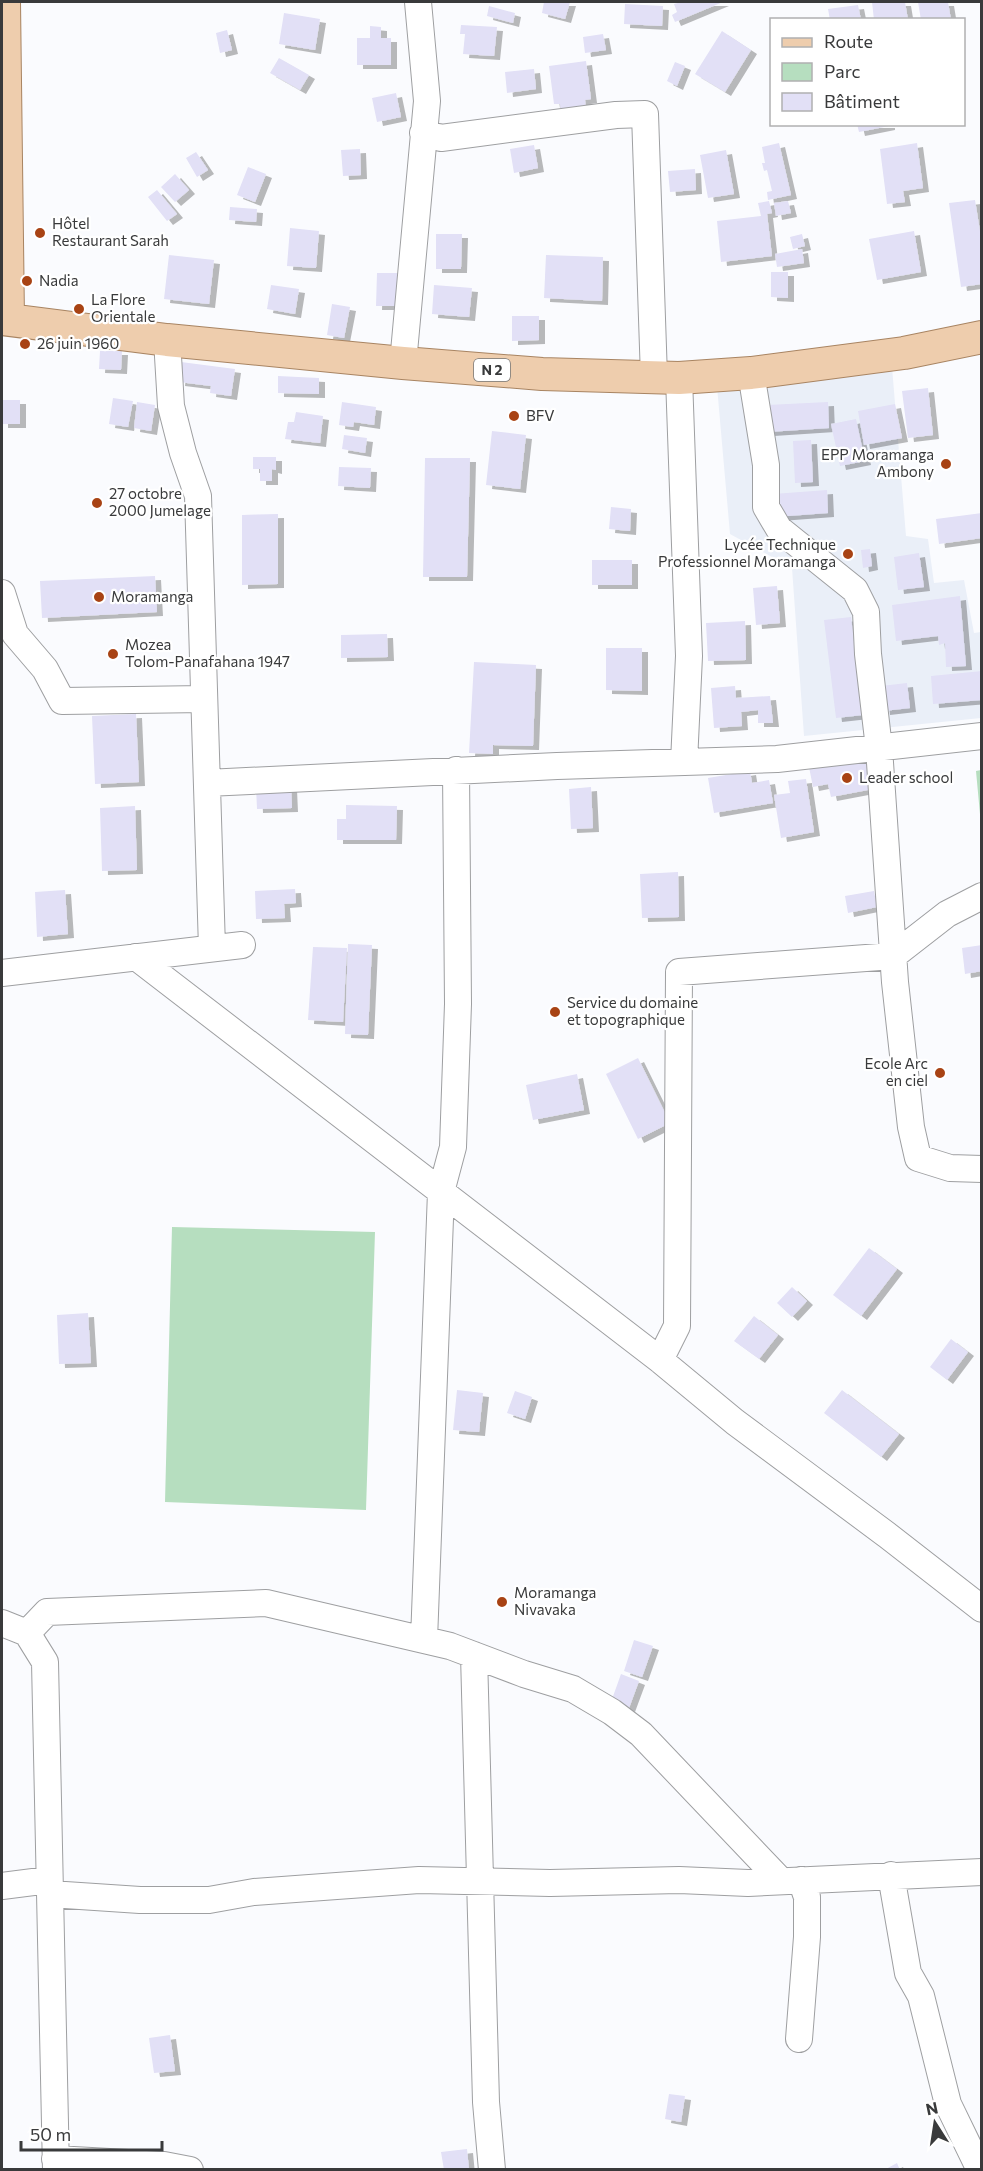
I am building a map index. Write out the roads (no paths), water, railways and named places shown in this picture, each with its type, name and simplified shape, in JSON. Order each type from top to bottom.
[{"type":"main road","points":[[4,2],[5,319]]},
{"type":"main road","name":"N 2","points":[[5,319],[167,340],[403,363],[542,374],[667,377],[751,373],[904,353],[981,337]]},
{"type":"street","points":[[403,363],[427,101],[418,2]]},
{"type":"street","points":[[423,133],[441,138],[616,115],[645,114],[689,656],[684,762]]},
{"type":"street","points":[[167,340],[171,406],[183,453],[198,496],[212,948]]},
{"type":"street","points":[[751,373],[766,465],[766,507],[778,530],[855,590],[866,612],[868,654],[879,748],[893,956],[911,1127],[918,1158],[950,1168],[981,1169]]},
{"type":"street","points":[[2,593],[15,634],[45,669],[62,701],[204,699]]},
{"type":"street","points":[[207,783],[456,770],[777,759],[981,736]]},
{"type":"street","points":[[424,1640],[441,1192],[454,1135],[458,1004],[456,770]]},
{"type":"street","points":[[660,1360],[677,1326],[679,972],[893,956],[947,914],[981,896]]},
{"type":"street","points":[[2,973],[242,945]]},
{"type":"street","points":[[136,957],[660,1360],[735,1422],[980,1605]]},
{"type":"street","points":[[27,1633],[47,1612],[266,1603],[450,1646],[524,1674],[573,1689],[641,1734],[807,1897],[807,1937],[799,2038]]},
{"type":"street","points":[[2,1623],[27,1633],[45,1662],[56,2164],[164,2165],[190,2169]]},
{"type":"street","points":[[474,1654],[486,2102],[492,2169]]},
{"type":"street","points":[[2,1886],[50,1887],[140,1900],[208,1900],[254,1892],[419,1880],[550,1883],[679,1880],[748,1883],[981,1872]]},
{"type":"street","points":[[891,1875],[908,1973],[921,1996],[948,2104],[980,2169]]},
{"type":"place","name":"Hôtel Restaurant Sarah","points":[[40,233]]},
{"type":"place","name":"Nadia","points":[[27,281]]},
{"type":"place","name":"La Flore Orientale","points":[[79,309]]},
{"type":"place","name":"26 juin 1960","points":[[25,344]]},
{"type":"place","name":"BFV","points":[[514,416]]},
{"type":"place","name":"EPP Moramanga Ambony","points":[[946,464]]},
{"type":"place","name":"27 octobre 2000 Jumelage","points":[[97,503]]},
{"type":"place","name":"Lycée Technique Professionnel Moramanga","points":[[848,554]]},
{"type":"place","name":"Moramanga","points":[[99,597]]},
{"type":"place","name":"Mozea Tolom-Panafahana 1947","points":[[113,654]]},
{"type":"place","name":"Leader school","points":[[847,778]]},
{"type":"place","name":"Service du domaine et topographique","points":[[555,1012]]},
{"type":"place","name":"Ecole Arc en ciel","points":[[940,1073]]},
{"type":"place","name":"Moramanga Nivavaka","points":[[502,1602]]}]
